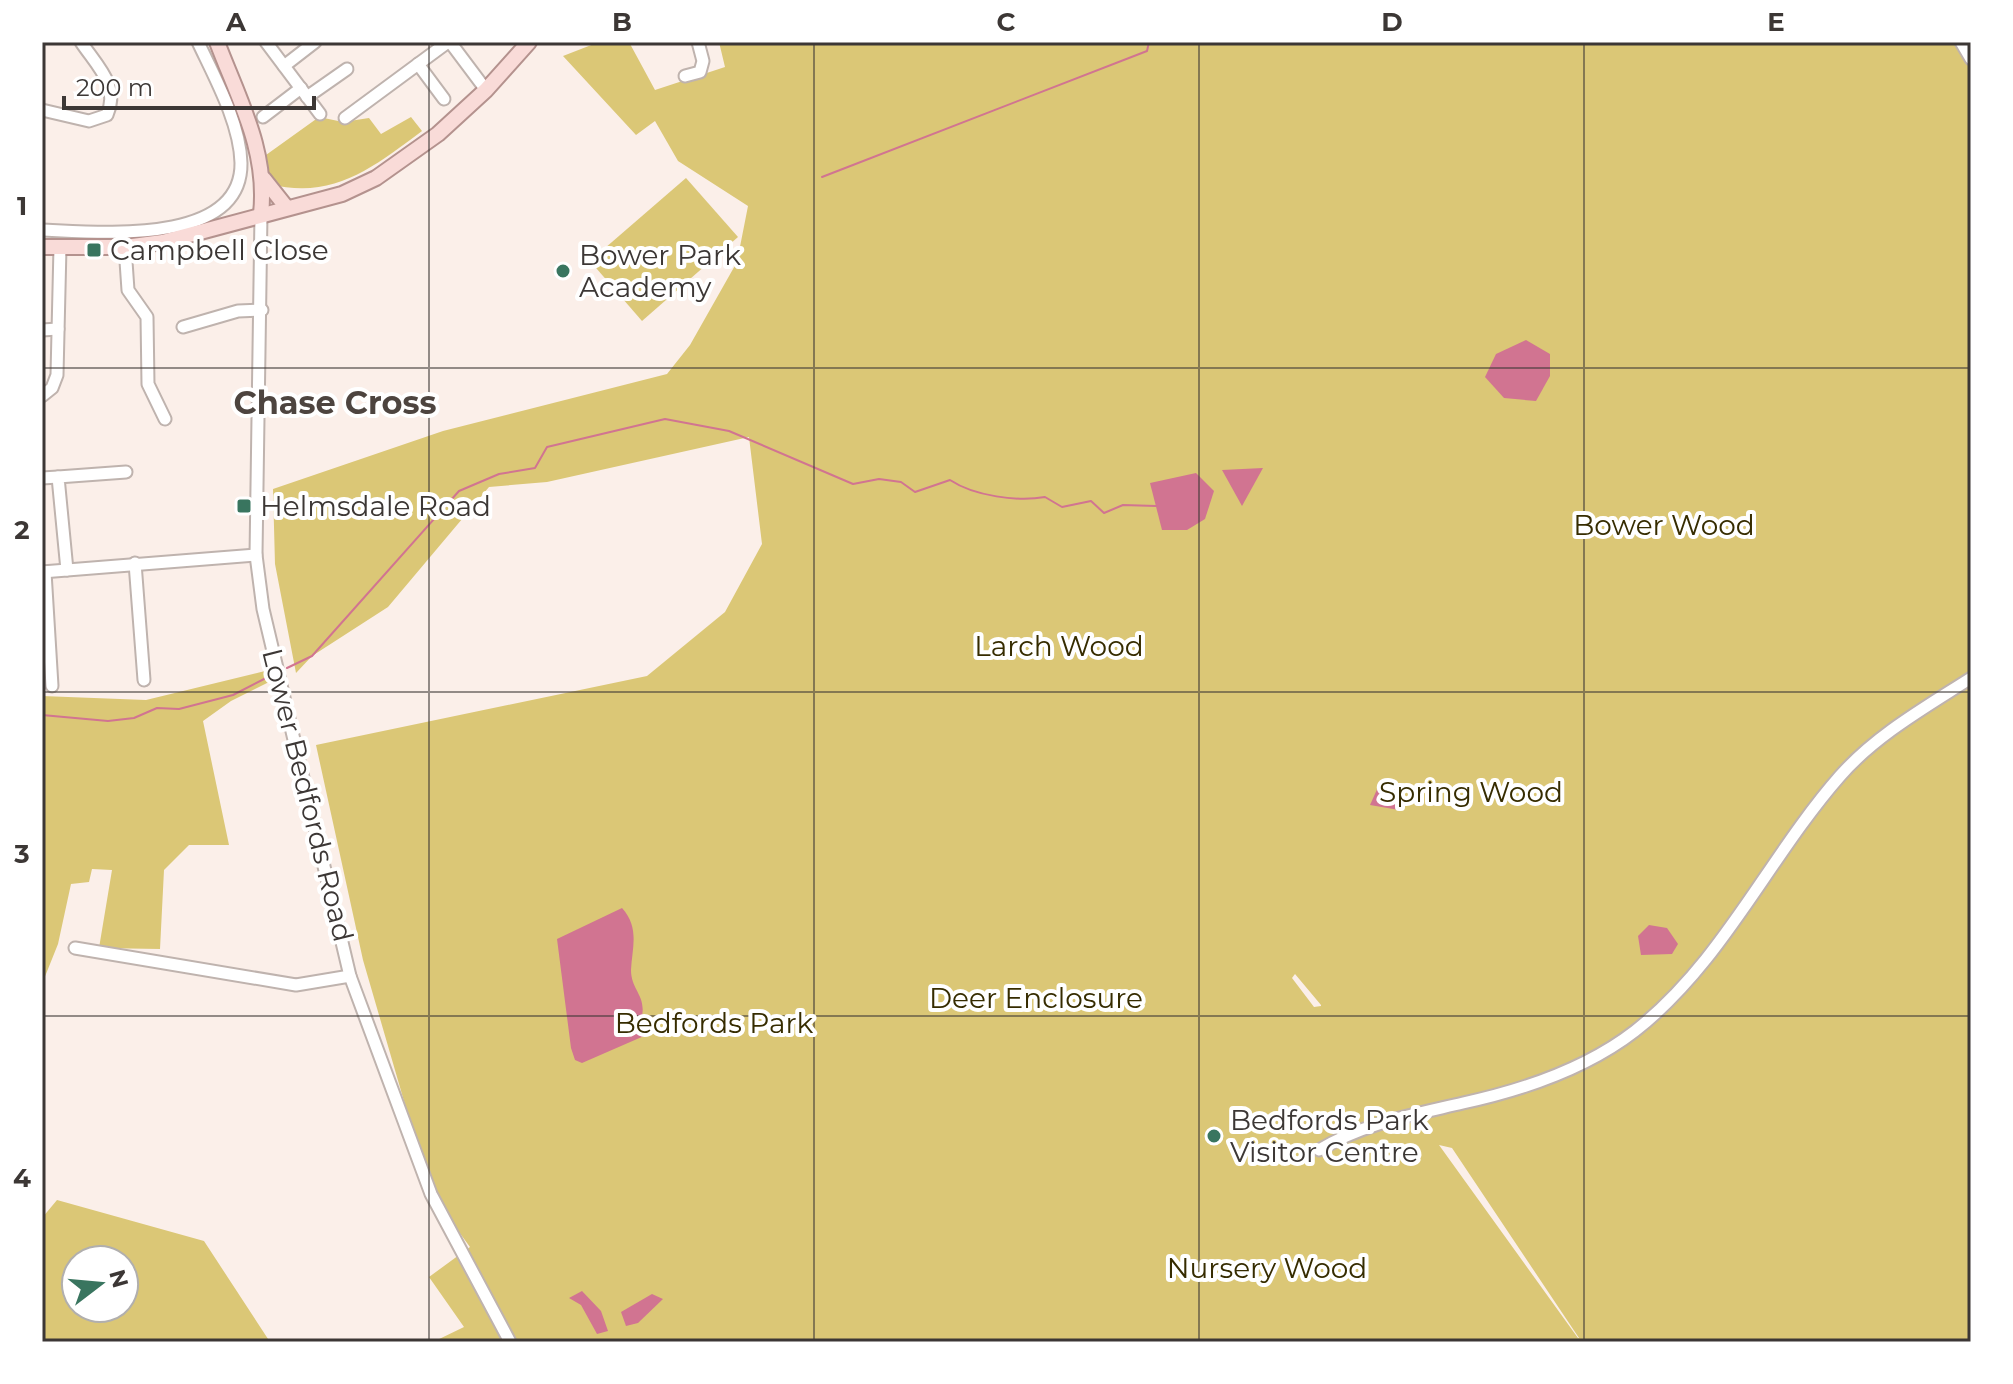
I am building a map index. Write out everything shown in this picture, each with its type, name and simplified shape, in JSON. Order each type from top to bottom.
[{"type":"main road","points":[[217,42],[261,158],[264,179],[261,214]]},
{"type":"main road","points":[[42,247],[125,247],[212,231],[261,214],[331,198],[376,178],[438,134],[486,90],[529,42]]},
{"type":"main road","points":[[264,179],[287,208]]},
{"type":"street","points":[[42,110],[89,121],[107,115],[113,102],[113,88],[81,42]]},
{"type":"street","points":[[42,230],[110,232],[159,229],[195,222],[228,202],[239,179],[241,156],[219,87],[198,42]]},
{"type":"street","points":[[266,42],[320,114]]},
{"type":"street","points":[[284,66],[315,42]]},
{"type":"street","points":[[685,76],[700,72],[703,61],[698,42]]},
{"type":"street","points":[[1961,42],[1971,59]]},
{"type":"street","points":[[345,118],[418,64],[453,43],[486,90]]},
{"type":"street","points":[[418,64],[444,99]]},
{"type":"street","points":[[263,117],[347,69]]},
{"type":"street","name":"Lower Bedfords Road","points":[[261,214],[262,310],[256,555],[263,609],[350,976],[431,1194],[510,1342]]},
{"type":"street","points":[[42,396],[52,388],[57,375],[60,247]]},
{"type":"street","points":[[125,247],[128,290],[147,317],[143,372],[159,413]]},
{"type":"street","points":[[183,327],[238,311],[262,310]]},
{"type":"street","points":[[42,330],[58,329]]},
{"type":"street","points":[[42,478],[126,472]]},
{"type":"street","points":[[58,477],[67,570]]},
{"type":"street","points":[[52,686],[44,572],[256,555]]},
{"type":"street","points":[[135,563],[144,680]]},
{"type":"street","points":[[1319,1150],[1345,1134],[1405,1113],[1464,1103],[1584,1064],[1633,1032],[1658,1011],[1720,942],[1843,772],[1907,719],[1971,678]]},
{"type":"street","points":[[75,948],[296,985],[350,976]]},
{"type":"green space","points":[[599,42],[629,42],[655,90],[725,67],[719,42],[1957,42],[1971,67],[1971,1342],[433,1342],[464,1327],[429,1277],[470,1247],[431,1194],[363,960],[316,745],[647,676],[725,612],[762,544],[749,437],[547,482],[489,487],[388,607],[312,656],[296,673],[275,564],[273,489],[443,431],[667,374],[690,345],[737,262],[748,206],[678,161],[655,121],[636,135],[563,56]],"holes":[[[1295,974],[1321,1005],[1321,1006],[1314,1007],[1292,978]],[[1439,1145],[1452,1148],[1579,1338],[1578,1338]]]},
{"type":"green space","points":[[319,117],[343,122],[369,118],[381,134],[411,117],[422,131],[369,168],[333,184],[292,188],[269,184],[266,155]]},
{"type":"green space","points":[[686,178],[738,237],[642,321],[590,261]]},
{"type":"green space","points":[[265,671],[269,682],[231,701],[203,721],[229,845],[189,845],[164,870],[160,949],[99,948],[112,870],[92,869],[89,882],[71,884],[58,944],[42,984],[42,696],[146,700]]},
{"type":"green space","points":[[57,1200],[204,1241],[270,1342],[42,1342],[42,1218]]},
{"type":"shaded area","points":[[1526,340],[1550,354],[1550,376],[1536,401],[1504,398],[1485,377],[1496,354]]},
{"type":"shaded area","points":[[1263,468],[1242,506],[1222,470]]},
{"type":"shaded area","points":[[1196,473],[1214,491],[1205,519],[1187,530],[1162,530],[1150,483]]},
{"type":"shaded area","points":[[1379,785],[1394,792],[1399,810],[1370,805]]},
{"type":"shaded area","points":[[622,908],[633,931],[632,977],[641,999],[641,1020],[647,1025],[644,1036],[582,1063],[575,1060],[571,1048],[557,939]]},
{"type":"shaded area","points":[[1649,925],[1667,928],[1678,944],[1672,954],[1641,955],[1638,936]]},
{"type":"shaded area","points":[[582,1291],[601,1311],[608,1331],[597,1334],[581,1305],[569,1298]]},
{"type":"shaded area","points":[[652,1294],[663,1299],[638,1323],[626,1326],[621,1312]]},
{"type":"waterway","points":[[822,177],[1147,51],[1149,42]]},
{"type":"waterway","points":[[287,668],[312,656],[459,491],[499,474],[535,468],[547,447],[665,419],[729,431],[853,484],[879,479],[901,482],[915,492],[950,480],[971,490],[996,496],[1022,499],[1045,497],[1062,507],[1091,501],[1104,513],[1123,505],[1156,506]]},
{"type":"waterway","points":[[42,715],[108,721],[134,718],[157,708],[179,709],[233,695],[270,676]]},
{"type":"place","name":"Campbell Close","points":[[94,250]]},
{"type":"place","name":"Bower Park Academy","points":[[563,271]]},
{"type":"place","name":"Helmsdale Road","points":[[244,506]]},
{"type":"place","name":"Bedfords Park Visitor Centre","points":[[1214,1136]]},
{"type":"district","name":"Chase Cross","points":[[335,402]]},
{"type":"park label","name":"Bower Wood","points":[[1664,525]]},
{"type":"park label","name":"Larch Wood","points":[[1059,646]]},
{"type":"park label","name":"Spring Wood","points":[[1471,792]]},
{"type":"park label","name":"Deer Enclosure","points":[[1036,998]]},
{"type":"park label","name":"Bedfords Park","points":[[714,1023]]},
{"type":"park label","name":"Nursery Wood","points":[[1267,1268]]}]
